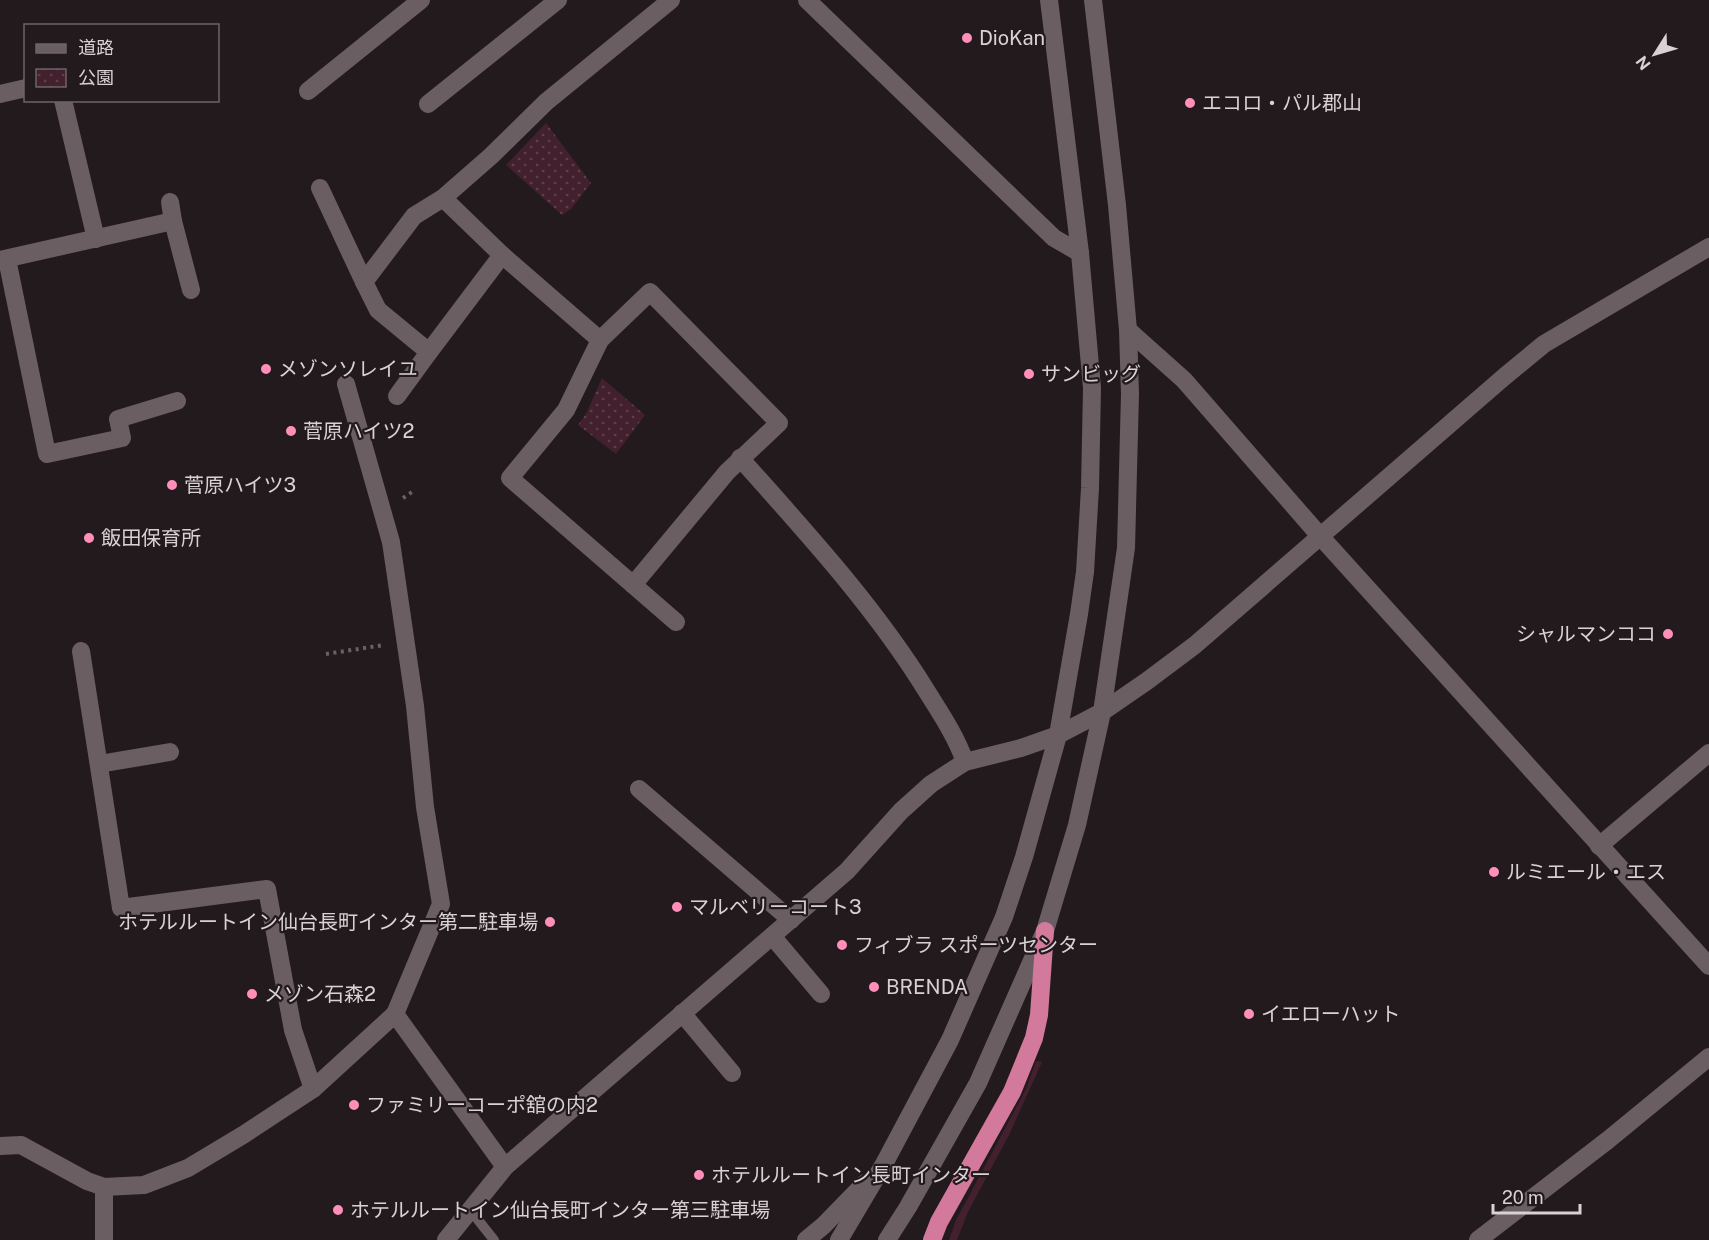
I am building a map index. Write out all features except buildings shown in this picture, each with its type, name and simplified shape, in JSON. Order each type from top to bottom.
[{"type":"highway","points":[[932,1240],[939,1222],[1012,1092],[1034,1038],[1039,1015],[1045,931]]},
{"type":"street","points":[[308,91],[422,0]]},
{"type":"street","points":[[429,105],[558,0]]},
{"type":"street","points":[[364,282],[414,216],[443,198],[491,156],[546,102],[671,0]]},
{"type":"street","points":[[807,0],[1054,238],[1080,253]]},
{"type":"street","points":[[839,1240],[884,1164],[950,1040],[1004,916],[1024,857],[1058,735],[1085,572],[1090,488],[1092,388],[1080,253],[1049,0]]},
{"type":"street","points":[[887,1240],[978,1083],[1045,931],[1077,825],[1102,712],[1126,548],[1130,394],[1128,330],[1117,206],[1093,0]]},
{"type":"street","points":[[0,94],[24,88]]},
{"type":"street","points":[[63,102],[96,239]]},
{"type":"street","points":[[320,188],[378,310],[429,352]]},
{"type":"street","points":[[443,198],[502,255],[600,340]]},
{"type":"street","points":[[170,202],[191,290]]},
{"type":"street","points":[[173,221],[3,259],[47,454],[122,438],[118,419],[177,401]]},
{"type":"street","points":[[446,1240],[506,1167],[848,871],[908,804],[931,784],[965,762],[1022,748],[1058,735],[1102,712],[1195,645],[1544,344],[1709,247]]},
{"type":"street","points":[[397,396],[502,255]]},
{"type":"street","points":[[633,585],[740,458],[779,423],[650,292],[600,340],[566,410],[510,478],[633,585],[676,622]]},
{"type":"street","points":[[1128,330],[1184,380],[1320,536],[1709,966]]},
{"type":"street","points":[[0,1146],[21,1145],[104,1188],[144,1185],[188,1168],[313,1089],[395,1014],[441,904],[425,807],[415,706],[391,542],[346,384]]},
{"type":"street","points":[[740,458],[828,558],[904,654],[958,741],[965,762]]},
{"type":"street","points":[[81,651],[121,908],[267,889],[293,1030],[313,1089]]},
{"type":"street","points":[[99,764],[170,752]]},
{"type":"street","points":[[1599,846],[1709,753]]},
{"type":"street","points":[[639,789],[791,920]]},
{"type":"street","points":[[772,936],[821,994]]},
{"type":"street","points":[[682,1013],[732,1073]]},
{"type":"street","points":[[395,1014],[506,1167]]},
{"type":"street","points":[[1478,1240],[1608,1140],[1709,1057]]},
{"type":"street","points":[[806,1240],[823,1226],[884,1164]]},
{"type":"street","points":[[104,1188],[104,1240]]},
{"type":"lane","points":[[471,1211],[494,1240]]},
{"type":"path","points":[[399,500],[415,490]]},
{"type":"path","points":[[326,654],[406,642]]},
{"type":"green space","points":[[546,123],[591,183],[571,209],[562,215],[506,165]]},
{"type":"green space","points":[[602,378],[645,415],[616,454],[578,425],[586,414]]},
{"type":"green space","points":[[1036,1061],[1042,1062],[1009,1135],[968,1212],[957,1240],[949,1240],[956,1220],[1026,1089]]},
{"type":"place","name":"DioKan","points":[[967,38]]},
{"type":"place","name":"エコロ・パル郡山","points":[[1190,103]]},
{"type":"place","name":"メゾンソレイユ","points":[[266,369]]},
{"type":"place","name":"サンビッグ","points":[[1029,374]]},
{"type":"place","name":"菅原ハイツ2","points":[[291,431]]},
{"type":"place","name":"菅原ハイツ3","points":[[172,485]]},
{"type":"place","name":"飯田保育所","points":[[89,538]]},
{"type":"place","name":"シャルマンココ","points":[[1668,634]]},
{"type":"place","name":"ルミエール・エス","points":[[1494,872]]},
{"type":"place","name":"マルベリーコート3","points":[[677,907]]},
{"type":"place","name":"ホテルルートイン仙台長町インター第二駐車場","points":[[550,922]]},
{"type":"place","name":"フィブラ スポーツセンター","points":[[842,945]]},
{"type":"place","name":"BRENDA","points":[[874,987]]},
{"type":"place","name":"メゾン石森2","points":[[252,994]]},
{"type":"place","name":"イエローハット","points":[[1249,1014]]},
{"type":"place","name":"ファミリーコーポ舘の内2","points":[[354,1105]]},
{"type":"place","name":"ホテルルートイン長町インター","points":[[699,1175]]},
{"type":"place","name":"ホテルルートイン仙台長町インター第三駐車場","points":[[338,1210]]}]
